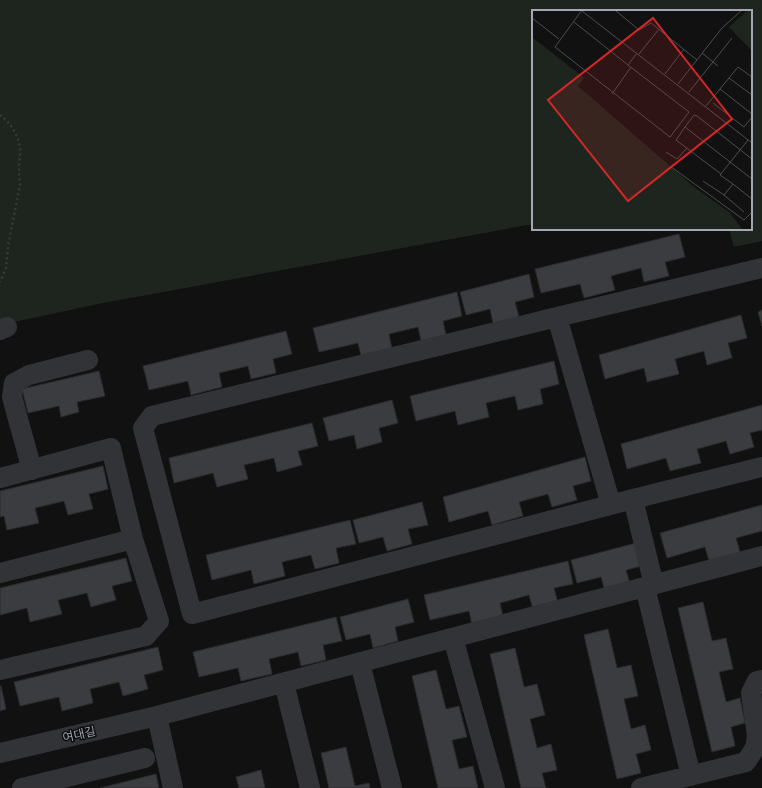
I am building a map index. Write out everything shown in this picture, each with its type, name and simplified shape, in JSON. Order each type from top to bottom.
[{"type":"street","points":[[762,268],[152,416],[143,428],[192,614],[633,499],[762,467]]},
{"type":"street","points":[[557,317],[611,505]]},
{"type":"street","points":[[32,470],[12,397],[14,383],[29,375],[88,360]]},
{"type":"street","points":[[0,478],[111,448],[133,539],[159,621],[146,636],[0,670]]},
{"type":"street","points":[[633,499],[649,586],[691,776]]},
{"type":"street","points":[[0,573],[133,539]]},
{"type":"street","name":"여대길","points":[[0,752],[157,716],[762,556]]},
{"type":"street","points":[[453,638],[495,788]]},
{"type":"street","points":[[360,663],[392,788]]},
{"type":"street","points":[[641,788],[746,762],[755,748],[756,736],[751,693],[757,681],[762,680]]},
{"type":"street","points":[[284,683],[310,788]]},
{"type":"street","points":[[157,716],[173,788]]},
{"type":"street","points":[[22,788],[145,758]]},
{"type":"path","points":[[0,115],[9,124],[18,140],[20,151],[20,185],[8,246],[6,268],[0,282]]},
{"type":"shaded area","points":[[0,0],[762,0],[762,241],[734,247],[729,230],[752,230],[752,10],[532,10],[532,224],[98,304],[0,325]]},
{"type":"building","points":[[679,234],[685,257],[665,262],[669,276],[644,282],[641,268],[611,276],[615,290],[584,298],[580,284],[541,293],[535,269]]},
{"type":"building","points":[[529,274],[534,297],[515,302],[519,317],[493,323],[490,309],[466,315],[460,292]]},
{"type":"building","points":[[457,292],[462,316],[443,321],[446,335],[421,341],[418,327],[389,334],[392,349],[361,356],[358,343],[319,352],[313,328]]},
{"type":"building","points":[[762,310],[762,326],[758,312]]},
{"type":"building","points":[[741,315],[747,338],[728,343],[732,358],[707,365],[704,351],[675,359],[679,374],[647,382],[644,368],[605,379],[599,355]]},
{"type":"building","points":[[286,331],[292,354],[273,359],[276,373],[251,379],[248,366],[219,373],[222,387],[191,395],[188,381],[149,390],[143,366]]},
{"type":"building","points":[[554,361],[559,384],[540,389],[543,404],[518,410],[515,396],[486,403],[489,417],[458,425],[455,411],[416,421],[410,396]]},
{"type":"building","points":[[99,371],[105,396],[77,402],[79,412],[61,417],[59,406],[28,413],[22,389]]},
{"type":"building","points":[[392,400],[398,423],[379,428],[382,442],[357,449],[354,435],[329,441],[323,418]]},
{"type":"building","points":[[762,405],[762,430],[750,433],[754,447],[730,454],[726,441],[697,449],[701,463],[670,471],[666,458],[627,469],[621,444]]},
{"type":"building","points":[[312,423],[318,446],[298,451],[302,465],[277,472],[274,458],[244,465],[248,479],[217,487],[213,473],[174,483],[169,458]]},
{"type":"building","points":[[585,457],[591,481],[573,486],[577,500],[552,507],[548,494],[519,502],[523,516],[492,525],[488,511],[449,522],[443,497]]},
{"type":"building","points":[[103,466],[108,489],[89,494],[93,509],[68,515],[64,501],[35,508],[39,523],[7,530],[4,516],[0,517],[0,491]]},
{"type":"building","points":[[422,502],[428,525],[408,529],[412,544],[387,551],[383,537],[359,543],[353,520]]},
{"type":"building","points":[[762,505],[762,531],[736,538],[740,552],[709,561],[705,547],[667,558],[660,533]]},
{"type":"building","points":[[350,520],[356,544],[336,548],[339,563],[315,569],[311,555],[282,562],[285,576],[254,584],[251,570],[212,580],[206,555]]},
{"type":"building","points":[[640,542],[646,565],[626,570],[630,584],[605,591],[601,577],[577,583],[571,560]]},
{"type":"building","points":[[126,558],[132,581],[112,586],[116,600],[91,607],[87,593],[58,600],[62,614],[30,622],[27,608],[0,615],[0,588]]},
{"type":"building","points":[[568,561],[573,584],[554,588],[558,603],[533,609],[529,595],[500,603],[503,617],[472,625],[469,611],[430,620],[424,595]]},
{"type":"building","points":[[408,599],[414,622],[395,627],[398,641],[373,648],[370,634],[346,640],[340,617]]},
{"type":"building","points":[[703,602],[712,641],[726,638],[733,669],[719,672],[726,702],[740,698],[745,723],[731,727],[735,746],[712,752],[678,608]]},
{"type":"building","points":[[336,617],[342,641],[323,645],[326,660],[301,666],[298,652],[269,659],[272,674],[241,681],[238,668],[199,677],[193,652]]},
{"type":"building","points":[[608,629],[617,668],[631,665],[638,696],[624,699],[631,729],[645,725],[651,750],[636,754],[641,773],[617,779],[584,635]]},
{"type":"building","points":[[158,647],[163,670],[144,675],[148,689],[123,696],[119,682],[90,689],[93,703],[62,711],[59,697],[20,706],[14,682]]},
{"type":"building","points":[[515,648],[524,687],[537,684],[545,715],[530,719],[537,748],[551,744],[557,770],[542,773],[546,788],[521,788],[490,654]]},
{"type":"building","points":[[436,670],[446,709],[459,706],[467,737],[452,740],[459,769],[473,766],[478,788],[438,788],[412,676]]},
{"type":"building","points":[[0,686],[6,709],[0,711]]},
{"type":"building","points":[[346,747],[355,786],[369,783],[370,788],[329,788],[321,753]]},
{"type":"building","points":[[261,770],[265,788],[239,788],[236,777]]},
{"type":"building","points":[[156,774],[159,788],[100,788]]}]
